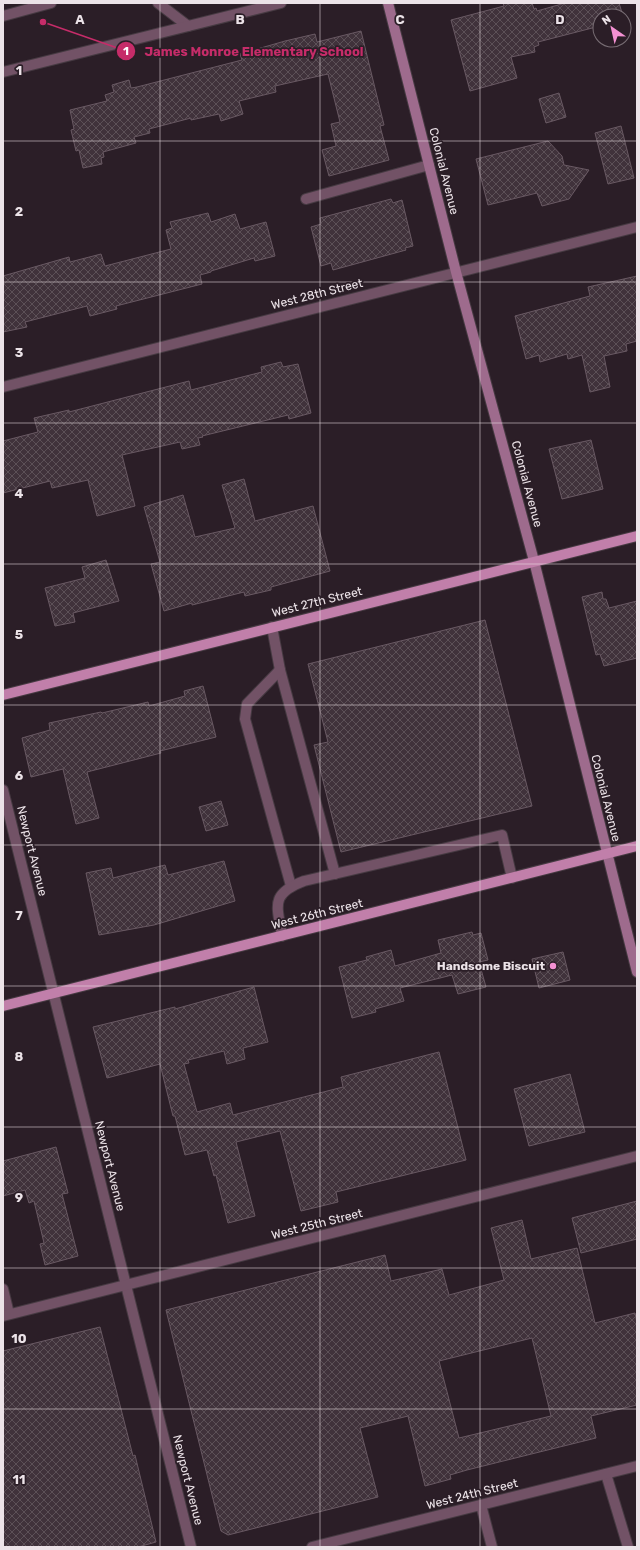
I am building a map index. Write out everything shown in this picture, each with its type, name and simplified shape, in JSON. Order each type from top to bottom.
[{"type":"main road","name":"West 27th Street","points":[[3,695],[637,536]]},
{"type":"main road","name":"West 26th Street","points":[[3,1006],[637,846]]},
{"type":"street","points":[[3,16],[52,3]]},
{"type":"street","points":[[158,3],[188,26]]},
{"type":"street","points":[[3,72],[281,3]]},
{"type":"street","name":"Colonial Avenue","points":[[388,3],[456,272],[534,562],[637,972]]},
{"type":"street","points":[[306,200],[429,165]]},
{"type":"street","name":"West 28th Street","points":[[3,387],[637,227]]},
{"type":"street","points":[[272,627],[280,670],[335,874]]},
{"type":"street","points":[[280,670],[247,704],[245,719],[291,886]]},
{"type":"street","name":"Newport Avenue","points":[[3,790],[191,1547]]},
{"type":"street","points":[[282,936],[277,906],[278,900],[282,893],[291,886],[304,881],[502,835],[512,878]]},
{"type":"street","name":"West 25th Street","points":[[6,1315],[637,1156]]},
{"type":"street","points":[[3,1289],[6,1315]]},
{"type":"street","name":"West 24th Street","points":[[312,1547],[637,1466]]},
{"type":"street","points":[[606,1474],[628,1547]]},
{"type":"street","points":[[481,1505],[492,1547]]},
{"type":"building","points":[[503,3],[532,3],[534,9],[536,8],[537,11],[565,3],[619,3],[621,8],[592,8],[592,28],[538,42],[539,45],[534,47],[535,52],[511,57],[517,78],[470,91],[451,20],[504,6]]},
{"type":"building","points":[[361,31],[384,125],[380,126],[389,160],[329,176],[322,150],[336,146],[331,124],[340,122],[328,74],[275,86],[276,92],[239,101],[243,114],[221,121],[219,114],[191,120],[191,118],[149,129],[150,133],[134,137],[136,143],[103,152],[104,157],[101,158],[102,164],[83,168],[79,150],[76,151],[71,130],[74,129],[70,110],[107,101],[105,95],[114,92],[112,85],[129,80],[131,88],[137,87],[242,60],[240,54],[285,41],[315,34],[317,42]]},
{"type":"building","points":[[559,93],[566,117],[546,123],[539,99]]},
{"type":"building","points":[[621,126],[634,178],[608,184],[595,133]]},
{"type":"building","points":[[548,141],[562,156],[564,165],[589,170],[569,199],[542,206],[537,193],[488,205],[476,159]]},
{"type":"building","points":[[391,199],[393,203],[402,200],[413,246],[405,248],[406,250],[333,270],[331,263],[321,266],[311,227],[321,224],[320,218]]},
{"type":"building","points":[[208,213],[211,222],[235,214],[240,229],[266,222],[275,256],[255,261],[254,258],[211,271],[200,275],[202,284],[116,306],[117,309],[90,316],[87,306],[25,322],[27,327],[3,332],[3,276],[69,257],[70,262],[101,254],[105,266],[171,249],[166,230],[172,228],[170,222]]},
{"type":"building","points":[[637,276],[637,341],[626,344],[627,351],[604,356],[610,387],[590,392],[582,355],[568,359],[567,354],[540,362],[539,355],[526,359],[515,316],[590,296],[588,287]]},
{"type":"building","points":[[281,362],[283,367],[298,364],[311,413],[289,419],[288,415],[202,436],[203,437],[198,438],[200,445],[182,449],[180,442],[122,455],[135,506],[97,516],[88,480],[52,488],[50,481],[3,493],[3,441],[38,432],[34,418],[69,410],[69,412],[189,381],[191,390],[262,372],[261,367]]},
{"type":"building","points":[[591,440],[603,489],[562,499],[549,449]]},
{"type":"building","points":[[244,479],[255,521],[313,506],[330,571],[271,587],[271,590],[245,596],[244,592],[192,605],[192,603],[164,611],[151,564],[160,562],[144,507],[183,495],[195,537],[235,528],[222,485]]},
{"type":"building","points":[[106,560],[119,601],[73,613],[75,622],[55,626],[45,588],[85,578],[82,567]]},
{"type":"building","points":[[602,592],[603,599],[606,599],[609,608],[637,601],[637,658],[604,666],[600,654],[596,655],[582,597]]},
{"type":"building","points":[[485,620],[532,806],[341,852],[314,745],[328,742],[308,664]]},
{"type":"building","points":[[203,686],[216,737],[87,772],[99,818],[76,824],[63,769],[31,777],[22,738],[50,730],[49,723],[102,713],[148,702],[149,706],[185,696],[184,691]]},
{"type":"building","points":[[221,801],[228,825],[206,831],[199,807]]},
{"type":"building","points":[[224,861],[235,901],[154,925],[99,935],[86,873],[111,868],[113,878],[165,865],[168,875]]},
{"type":"building","points":[[472,932],[473,935],[481,933],[488,960],[479,962],[486,987],[458,994],[452,975],[400,988],[404,1001],[375,1009],[376,1012],[352,1018],[339,967],[367,960],[366,957],[391,950],[395,966],[441,953],[438,940]]},
{"type":"building","points":[[563,952],[570,980],[539,988],[532,959]]},
{"type":"building","points":[[254,987],[268,1042],[243,1048],[245,1059],[227,1064],[224,1051],[188,1060],[189,1063],[184,1064],[197,1112],[230,1103],[233,1115],[343,1087],[341,1077],[439,1052],[466,1160],[336,1192],[338,1202],[301,1211],[280,1131],[236,1142],[255,1216],[228,1223],[216,1175],[214,1176],[207,1150],[185,1155],[175,1116],[173,1116],[160,1064],[107,1078],[93,1027],[175,1007],[175,1009]]},
{"type":"building","points":[[570,1074],[585,1132],[529,1146],[514,1089]]},
{"type":"building","points":[[56,1147],[68,1193],[62,1194],[78,1256],[45,1265],[40,1244],[44,1243],[34,1201],[29,1203],[25,1190],[3,1196],[3,1161]]},
{"type":"building","points":[[637,1201],[637,1239],[581,1253],[572,1218]]},
{"type":"building","points":[[522,1220],[531,1259],[577,1248],[595,1323],[635,1313],[637,1323],[637,1405],[591,1416],[596,1438],[467,1470],[450,1475],[451,1479],[425,1486],[408,1416],[360,1428],[378,1497],[228,1535],[221,1531],[166,1310],[385,1255],[391,1281],[442,1269],[449,1295],[504,1280],[491,1228]],"holes":[[[532,1338],[551,1416],[459,1438],[439,1361]]]},
{"type":"building","points":[[100,1327],[133,1456],[135,1455],[156,1542],[138,1547],[3,1547],[3,1351]]},
{"type":"place","name":"James Monroe Elementary School","points":[[43,22]]},
{"type":"place","name":"Handsome Biscuit","points":[[553,966]]}]
